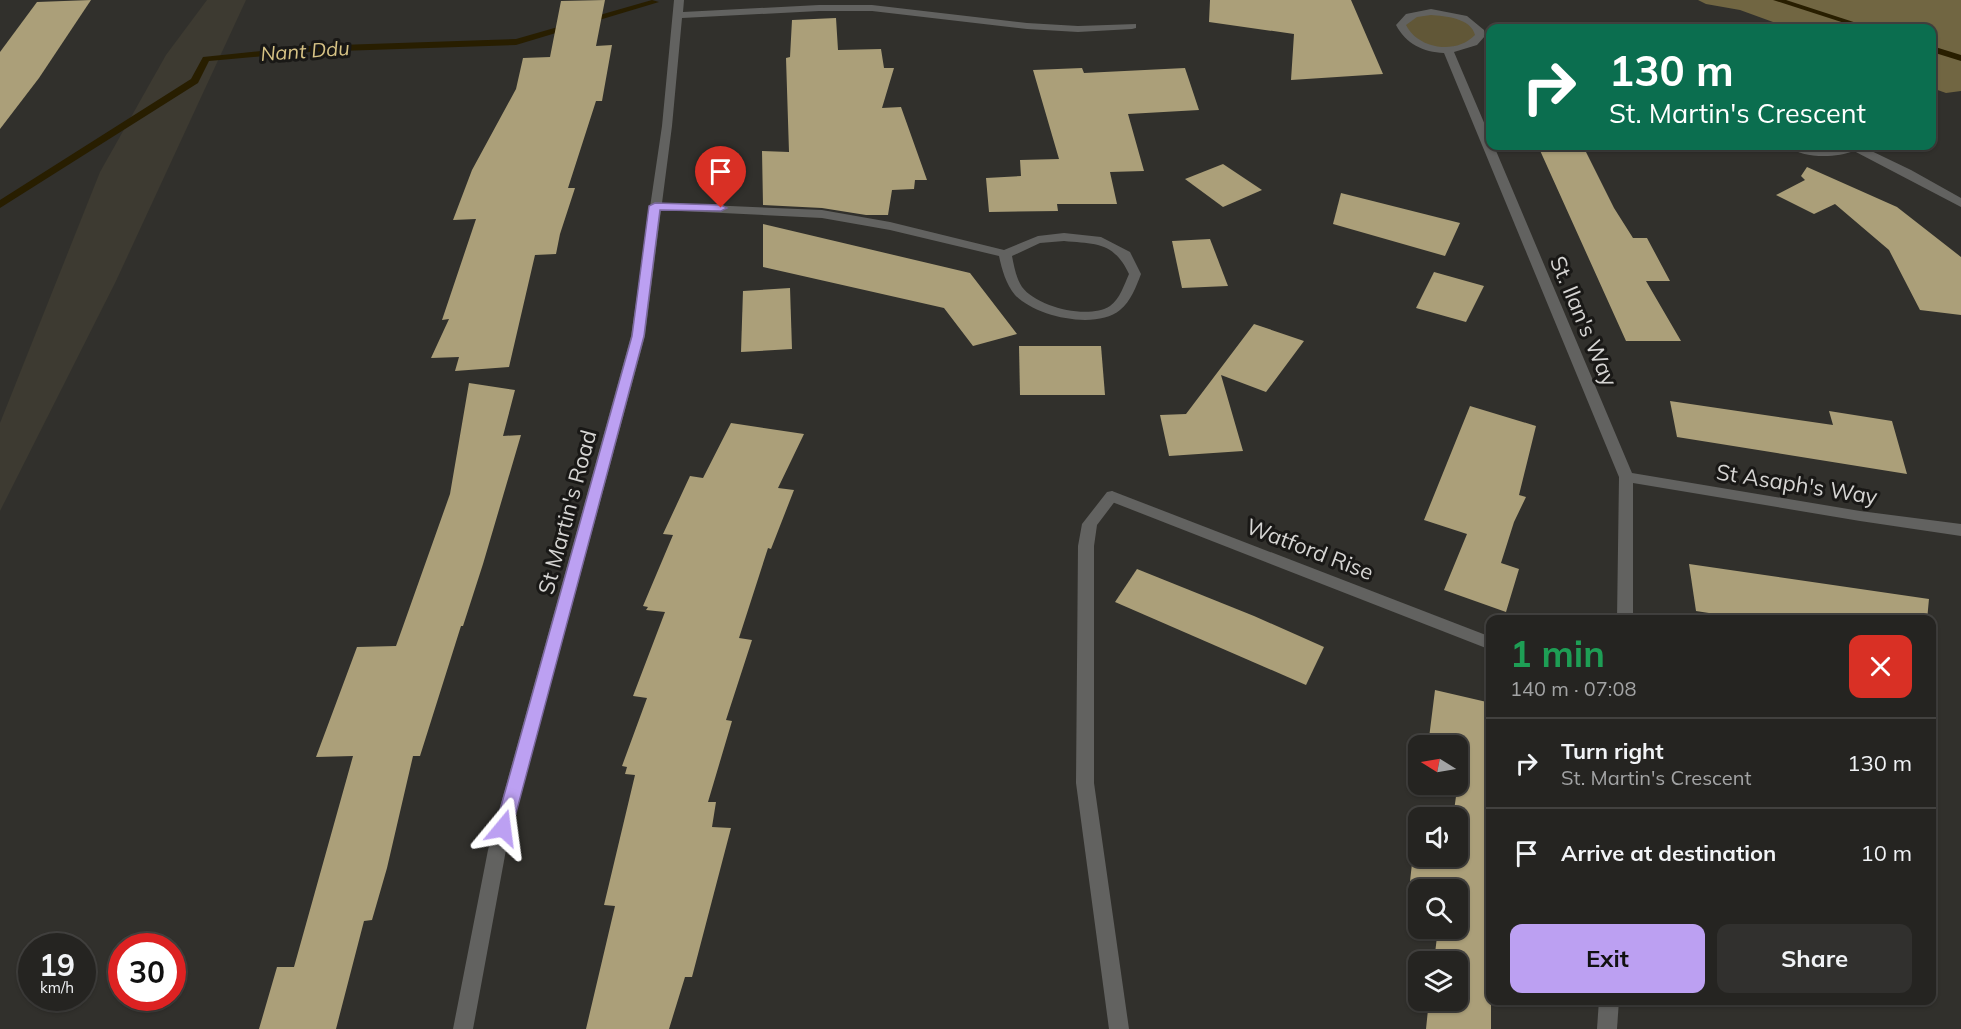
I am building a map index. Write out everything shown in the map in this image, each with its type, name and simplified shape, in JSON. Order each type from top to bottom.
[{"type":"street","points":[[678,8],[872,8],[1027,26],[1078,29],[1132,26]]},
{"type":"street","name":"St Martin's Road","points":[[463,1029],[497,850],[638,336],[667,126],[678,8]]},
{"type":"street","points":[[1437,12],[1466,19],[1479,30],[1480,36],[1470,46],[1448,49],[1414,41],[1406,36],[1401,25],[1410,16],[1437,12]]},
{"type":"street","name":"St. Ilan's Way","points":[[1448,49],[1486,140]]},
{"type":"street","name":"St. Ilan's Way","points":[[1490,150],[1626,477],[1625,615]]},
{"type":"street","points":[[1811,150],[1834,153],[1843,150]]},
{"type":"street","points":[[1863,150],[1907,172],[1961,204]]},
{"type":"street","points":[[655,206],[822,214],[890,226],[1005,254],[1047,239],[1064,237],[1101,241],[1126,255],[1135,274],[1127,295],[1113,310],[1090,316],[1063,314],[1021,294],[1009,274],[1005,254]]},
{"type":"street","name":"St Asaph's Way","points":[[1626,477],[1860,516],[1961,530]]},
{"type":"street","name":"Watford Rise","points":[[1119,1029],[1086,783],[1086,546],[1090,524],[1112,496],[1486,642]]},
{"type":"street","points":[[1607,1029],[1609,1005]]},
{"type":"shaded area","points":[[207,0],[246,0],[116,281],[0,511],[0,423],[100,172],[166,55]]},
{"type":"shaded area","points":[[1698,0],[1961,0],[1961,91],[1946,93],[1936,89],[1936,24],[1785,24],[1740,10],[1706,4]]},
{"type":"shaded area","points":[[1419,13],[1455,15],[1479,30],[1470,46],[1436,48],[1406,36],[1404,20]]},
{"type":"building","points":[[91,0],[39,78],[0,129],[0,52],[37,2]]},
{"type":"building","points":[[605,0],[596,46],[612,45],[602,101],[596,101],[568,188],[575,188],[556,254],[535,255],[509,367],[455,371],[459,357],[431,358],[449,319],[442,320],[476,219],[453,220],[472,170],[516,89],[523,58],[550,57],[561,1]]},
{"type":"building","points":[[1210,0],[1351,0],[1383,74],[1291,80],[1294,34],[1209,22]]},
{"type":"building","points":[[836,18],[838,50],[881,49],[884,68],[894,68],[882,108],[901,107],[927,180],[915,180],[914,189],[892,190],[888,215],[763,205],[762,151],[789,152],[786,58],[790,57],[792,20]]},
{"type":"building","points":[[1082,68],[1084,73],[1185,68],[1199,110],[1128,114],[1144,171],[1110,172],[1117,204],[1057,204],[1058,211],[989,212],[986,178],[1021,176],[1020,160],[1059,159],[1033,70]]},
{"type":"building","points":[[1540,150],[1585,150],[1614,208],[1633,238],[1647,238],[1670,281],[1646,281],[1681,341],[1626,341]]},
{"type":"building","points":[[1223,164],[1262,190],[1223,207],[1185,179]]},
{"type":"building","points":[[1807,167],[1897,207],[1961,257],[1961,315],[1920,310],[1889,250],[1835,204],[1814,214],[1776,195],[1805,180],[1801,176]]},
{"type":"building","points":[[1341,193],[1460,223],[1445,256],[1333,224]]},
{"type":"building","points":[[763,224],[970,273],[1017,334],[973,346],[944,308],[763,267]]},
{"type":"building","points":[[1210,239],[1228,286],[1182,288],[1172,241]]},
{"type":"building","points":[[1434,272],[1484,286],[1466,322],[1416,308]]},
{"type":"building","points":[[790,288],[792,349],[741,352],[743,291]]},
{"type":"building","points":[[1254,324],[1304,341],[1266,392],[1221,375],[1243,451],[1169,456],[1160,415],[1186,414]]},
{"type":"building","points":[[1019,346],[1101,346],[1105,395],[1020,395]]},
{"type":"building","points":[[469,383],[515,390],[503,436],[521,435],[483,564],[420,756],[413,756],[387,868],[372,920],[364,921],[336,1029],[259,1029],[277,967],[294,967],[353,756],[316,757],[357,647],[396,646],[450,494]]},
{"type":"building","points":[[1670,401],[1833,425],[1829,411],[1892,421],[1907,474],[1677,437]]},
{"type":"building","points":[[1470,406],[1536,426],[1519,495],[1526,497],[1514,522],[1501,563],[1519,569],[1506,612],[1444,590],[1467,534],[1424,520]]},
{"type":"building","points":[[731,423],[804,434],[778,488],[794,490],[771,549],[768,548],[739,638],[752,640],[726,720],[732,721],[708,802],[716,802],[712,827],[731,828],[692,977],[685,977],[669,1029],[586,1029],[615,906],[604,905],[635,775],[625,774],[627,767],[622,766],[647,698],[633,696],[665,612],[646,610],[648,607],[643,606],[673,535],[663,534],[690,476],[703,478]]},
{"type":"building","points":[[1689,564],[1929,599],[1927,615],[1722,615],[1696,611]]},
{"type":"building","points":[[1137,569],[1324,647],[1306,685],[1115,602]]},
{"type":"building","points":[[1435,690],[1486,702],[1486,1005],[1491,1005],[1491,1029],[1426,1029],[1428,1011],[1468,1011],[1468,951],[1435,951],[1437,939],[1468,939],[1468,879],[1410,879],[1412,867],[1468,867],[1468,807],[1455,807],[1456,795],[1468,795],[1468,735],[1429,735]]},
{"type":"waterway","name":"Nant Ddu","points":[[1777,0],[1855,24]]},
{"type":"waterway","name":"Nant Ddu","points":[[0,205],[195,81],[206,59],[310,49],[516,42],[655,2]]},
{"type":"waterway","name":"Nant Ddu","points":[[1936,50],[1961,58]]},
{"type":"route","points":[[503,828],[638,336],[655,206],[721,208]]}]
